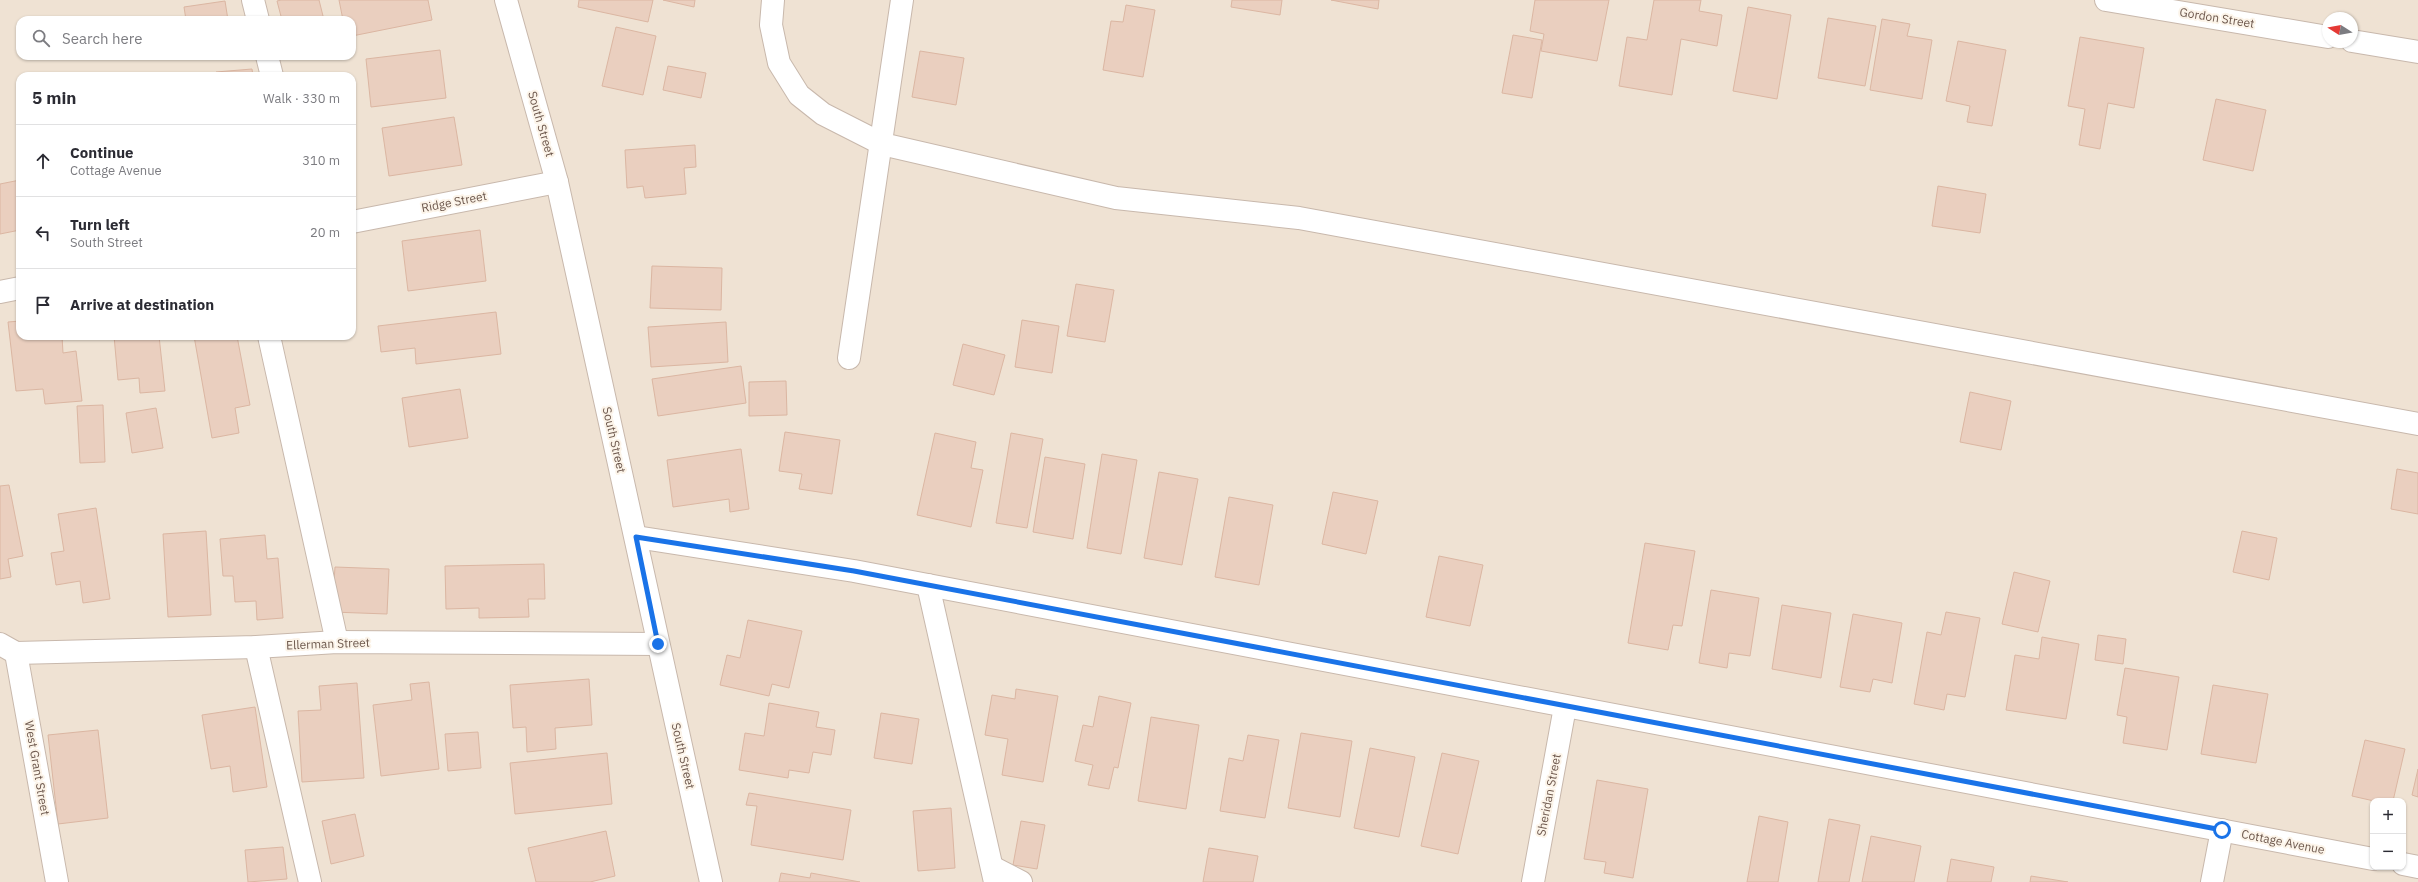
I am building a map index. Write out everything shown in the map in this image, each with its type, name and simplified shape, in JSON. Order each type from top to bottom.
[{"type":"street","points":[[253,0],[257,16]]},
{"type":"street","name":"South Street","points":[[506,0],[557,182],[711,882]]},
{"type":"street","points":[[773,0],[771,25],[779,63],[800,95],[823,114],[882,144],[1116,198],[1299,218],[2418,424]]},
{"type":"street","points":[[849,358],[882,144],[902,0]]},
{"type":"street","name":"Gordon Street","points":[[2106,0],[2322,36]]},
{"type":"street","points":[[2358,42],[2418,52]]},
{"type":"street","points":[[268,60],[271,72]]},
{"type":"street","name":"Ridge Street","points":[[356,221],[557,182]]},
{"type":"street","points":[[0,292],[16,289]]},
{"type":"street","points":[[270,340],[337,642]]},
{"type":"street","name":"Cottage Avenue","points":[[636,537],[854,571],[2370,858]]},
{"type":"street","points":[[928,585],[993,875],[1021,882]]},
{"type":"street","name":"Ellerman Street","points":[[8,649],[256,648],[337,642],[658,644]]},
{"type":"street","points":[[256,648],[310,882]]},
{"type":"street","name":"West Grant Street","points":[[8,649],[57,882]]},
{"type":"street","name":"Sheridan Street","points":[[1533,882],[1565,707]]},
{"type":"street","points":[[2212,882],[2222,830]]},
{"type":"street","points":[[2406,865],[2418,867]]},
{"type":"shaded area","points":[[0,0],[2418,0],[2418,882],[0,882]]},
{"type":"building","points":[[319,0],[323,16],[281,16],[277,1]]},
{"type":"building","points":[[339,0],[428,0],[432,20],[356,35],[356,16],[342,16]]},
{"type":"building","points":[[579,0],[653,0],[648,22],[578,7]]},
{"type":"building","points":[[663,0],[695,0],[694,7]]},
{"type":"building","points":[[1232,0],[1282,0],[1280,15],[1231,7]]},
{"type":"building","points":[[1331,0],[1379,0],[1378,9]]},
{"type":"building","points":[[1535,0],[1609,0],[1597,61],[1541,51],[1544,34],[1530,31]]},
{"type":"building","points":[[1654,0],[1701,0],[1699,11],[1722,15],[1717,46],[1681,39],[1672,95],[1619,86],[1627,37],[1647,40]]},
{"type":"building","points":[[225,1],[227,16],[185,16],[184,7]]},
{"type":"building","points":[[1126,5],[1155,10],[1143,77],[1103,70],[1111,21],[1123,22]]},
{"type":"building","points":[[1748,7],[1791,15],[1777,99],[1733,91]]},
{"type":"building","points":[[1828,18],[1876,26],[1865,86],[1818,78]]},
{"type":"building","points":[[1882,19],[1910,24],[1907,36],[1932,40],[1922,99],[1870,90]]},
{"type":"building","points":[[616,27],[656,36],[643,95],[602,86]]},
{"type":"building","points":[[1513,35],[1542,40],[1532,98],[1502,93]]},
{"type":"building","points":[[2080,37],[2144,48],[2134,108],[2108,103],[2100,149],[2079,145],[2085,109],[2068,106]]},
{"type":"building","points":[[1958,41],[2006,50],[1992,126],[1967,122],[1970,106],[1946,101]]},
{"type":"building","points":[[440,50],[446,98],[371,107],[366,59]]},
{"type":"building","points":[[920,51],[964,58],[956,105],[912,97]]},
{"type":"building","points":[[668,66],[706,73],[701,98],[663,90]]},
{"type":"building","points":[[252,69],[252,72],[216,72]]},
{"type":"building","points":[[2216,99],[2266,110],[2253,171],[2203,160]]},
{"type":"building","points":[[454,117],[462,165],[389,176],[382,128]]},
{"type":"building","points":[[695,145],[696,167],[684,168],[686,194],[645,198],[643,186],[627,188],[625,150]]},
{"type":"building","points":[[16,181],[16,231],[0,234],[0,184]]},
{"type":"building","points":[[1938,186],[1986,194],[1980,233],[1932,226]]},
{"type":"building","points":[[480,230],[486,281],[408,291],[402,241]]},
{"type":"building","points":[[652,266],[722,268],[721,310],[650,308]]},
{"type":"building","points":[[1076,284],[1114,290],[1105,342],[1067,336]]},
{"type":"building","points":[[496,312],[501,354],[416,364],[415,348],[381,352],[378,326]]},
{"type":"building","points":[[1022,320],[1059,326],[1052,373],[1015,367]]},
{"type":"building","points":[[16,321],[16,340],[62,340],[63,353],[76,351],[82,401],[45,404],[43,389],[16,391],[8,322]]},
{"type":"building","points":[[726,322],[728,362],[651,367],[648,327]]},
{"type":"building","points":[[114,340],[159,340],[165,391],[140,393],[139,378],[118,380]]},
{"type":"building","points":[[195,340],[238,340],[250,405],[235,408],[239,433],[212,438]]},
{"type":"building","points":[[963,344],[1005,355],[994,395],[953,385]]},
{"type":"building","points":[[741,366],[746,403],[658,416],[652,379]]},
{"type":"building","points":[[786,381],[787,415],[749,416],[749,382]]},
{"type":"building","points":[[460,389],[468,438],[409,447],[402,398]]},
{"type":"building","points":[[1970,392],[2011,401],[2001,450],[1960,442]]},
{"type":"building","points":[[103,405],[105,462],[80,463],[77,406]]},
{"type":"building","points":[[156,408],[163,448],[132,453],[126,413]]},
{"type":"building","points":[[785,432],[840,440],[832,494],[799,489],[802,474],[779,471]]},
{"type":"building","points":[[935,433],[976,442],[971,468],[983,470],[971,527],[917,515]]},
{"type":"building","points":[[1011,433],[1043,439],[1027,528],[996,523]]},
{"type":"building","points":[[741,449],[749,509],[730,512],[729,499],[673,507],[667,460]]},
{"type":"building","points":[[1102,454],[1137,460],[1121,554],[1087,548]]},
{"type":"building","points":[[1045,457],[1085,464],[1073,539],[1033,532]]},
{"type":"building","points":[[2397,469],[2418,473],[2418,514],[2391,509]]},
{"type":"building","points":[[1159,472],[1198,479],[1182,565],[1144,558]]},
{"type":"building","points":[[9,485],[23,556],[8,559],[11,577],[0,579],[0,486]]},
{"type":"building","points":[[1333,492],[1378,501],[1366,554],[1322,544]]},
{"type":"building","points":[[1229,497],[1273,505],[1259,585],[1215,577]]},
{"type":"building","points":[[96,508],[110,599],[83,603],[80,581],[56,585],[51,553],[64,551],[58,514]]},
{"type":"building","points":[[206,531],[211,615],[168,617],[163,534]]},
{"type":"building","points":[[2242,531],[2277,538],[2269,580],[2233,572]]},
{"type":"building","points":[[265,535],[267,559],[278,558],[283,618],[257,620],[256,601],[235,602],[233,576],[223,576],[220,539]]},
{"type":"building","points":[[1645,543],[1695,551],[1682,626],[1673,625],[1668,650],[1628,643]]},
{"type":"building","points":[[1439,556],[1483,565],[1470,626],[1426,617]]},
{"type":"building","points":[[544,564],[545,599],[528,599],[529,617],[479,618],[479,608],[446,609],[445,566]]},
{"type":"building","points":[[335,567],[389,569],[387,614],[332,612]]},
{"type":"building","points":[[2014,572],[2050,581],[2038,632],[2002,624]]},
{"type":"building","points":[[1711,590],[1759,598],[1750,656],[1729,653],[1727,668],[1699,663]]},
{"type":"building","points":[[1782,605],[1831,613],[1821,678],[1772,669]]},
{"type":"building","points":[[1946,612],[1980,618],[1965,697],[1947,694],[1944,710],[1914,704],[1927,632],[1941,635]]},
{"type":"building","points":[[1853,614],[1902,623],[1892,683],[1873,679],[1870,692],[1840,687]]},
{"type":"building","points":[[748,620],[802,631],[789,688],[772,684],[769,696],[720,685],[727,655],[740,658]]},
{"type":"building","points":[[2098,635],[2126,639],[2123,664],[2095,660]]},
{"type":"building","points":[[2042,637],[2079,644],[2066,719],[2006,710],[2015,655],[2039,659]]},
{"type":"building","points":[[2125,668],[2179,677],[2167,750],[2123,743],[2127,717],[2117,715]]},
{"type":"building","points":[[589,679],[592,725],[555,728],[556,749],[527,752],[526,727],[513,728],[510,685]]},
{"type":"building","points":[[429,682],[439,769],[381,776],[373,705],[412,700],[410,684]]},
{"type":"building","points":[[357,683],[364,778],[302,782],[298,711],[321,710],[319,686]]},
{"type":"building","points":[[2213,685],[2268,694],[2256,763],[2201,754]]},
{"type":"building","points":[[1016,689],[1058,696],[1043,782],[1002,775],[1008,739],[985,735],[992,695],[1015,699]]},
{"type":"building","points":[[1099,696],[1131,703],[1118,768],[1114,767],[1109,789],[1088,785],[1093,765],[1075,761],[1083,725],[1093,727]]},
{"type":"building","points":[[769,703],[819,712],[816,727],[835,730],[831,755],[813,752],[809,773],[789,770],[788,778],[739,770],[745,733],[764,736]]},
{"type":"building","points":[[255,707],[267,787],[233,792],[230,766],[211,769],[202,715]]},
{"type":"building","points":[[881,713],[919,719],[912,764],[874,758]]},
{"type":"building","points":[[1151,717],[1199,725],[1186,809],[1138,801]]},
{"type":"building","points":[[98,730],[108,818],[58,824],[48,735]]},
{"type":"building","points":[[478,732],[481,768],[448,771],[445,734]]},
{"type":"building","points":[[1301,733],[1352,741],[1340,817],[1288,808]]},
{"type":"building","points":[[1248,735],[1279,740],[1265,818],[1220,811],[1229,758],[1243,761]]},
{"type":"building","points":[[2365,740],[2405,749],[2394,798],[2370,798],[2370,800],[2352,796]]},
{"type":"building","points":[[1370,748],[1415,757],[1399,837],[1354,828]]},
{"type":"building","points":[[607,753],[612,804],[515,814],[510,763]]},
{"type":"building","points":[[1442,753],[1479,761],[1458,854],[1421,846]]},
{"type":"building","points":[[2418,769],[2418,797],[2412,795]]},
{"type":"building","points":[[1597,780],[1648,789],[1633,878],[1604,873],[1606,862],[1584,859]]},
{"type":"building","points":[[749,793],[851,810],[843,860],[751,845],[757,806],[746,805]]},
{"type":"building","points":[[951,808],[955,868],[918,871],[913,811]]},
{"type":"building","points":[[355,814],[364,856],[331,864],[322,821]]},
{"type":"building","points":[[1759,816],[1788,822],[1778,882],[1747,882]]},
{"type":"building","points":[[1829,819],[1860,825],[1849,882],[1818,882]]},
{"type":"building","points":[[1021,821],[1045,825],[1037,869],[1013,865]]},
{"type":"building","points":[[606,831],[615,876],[590,882],[536,882],[528,848]]},
{"type":"building","points":[[1871,836],[1921,846],[1914,882],[1862,882]]},
{"type":"building","points":[[283,847],[287,879],[248,882],[245,850]]},
{"type":"building","points":[[1209,848],[1258,856],[1253,882],[1203,882]]},
{"type":"building","points":[[1951,859],[1994,867],[1991,882],[1947,882]]},
{"type":"building","points":[[781,873],[810,878],[811,873],[860,882],[779,882]]},
{"type":"building","points":[[2031,876],[2068,882],[2030,882]]},
{"type":"route","points":[[658,644],[636,537],[854,571],[1565,707],[2222,830]]}]
